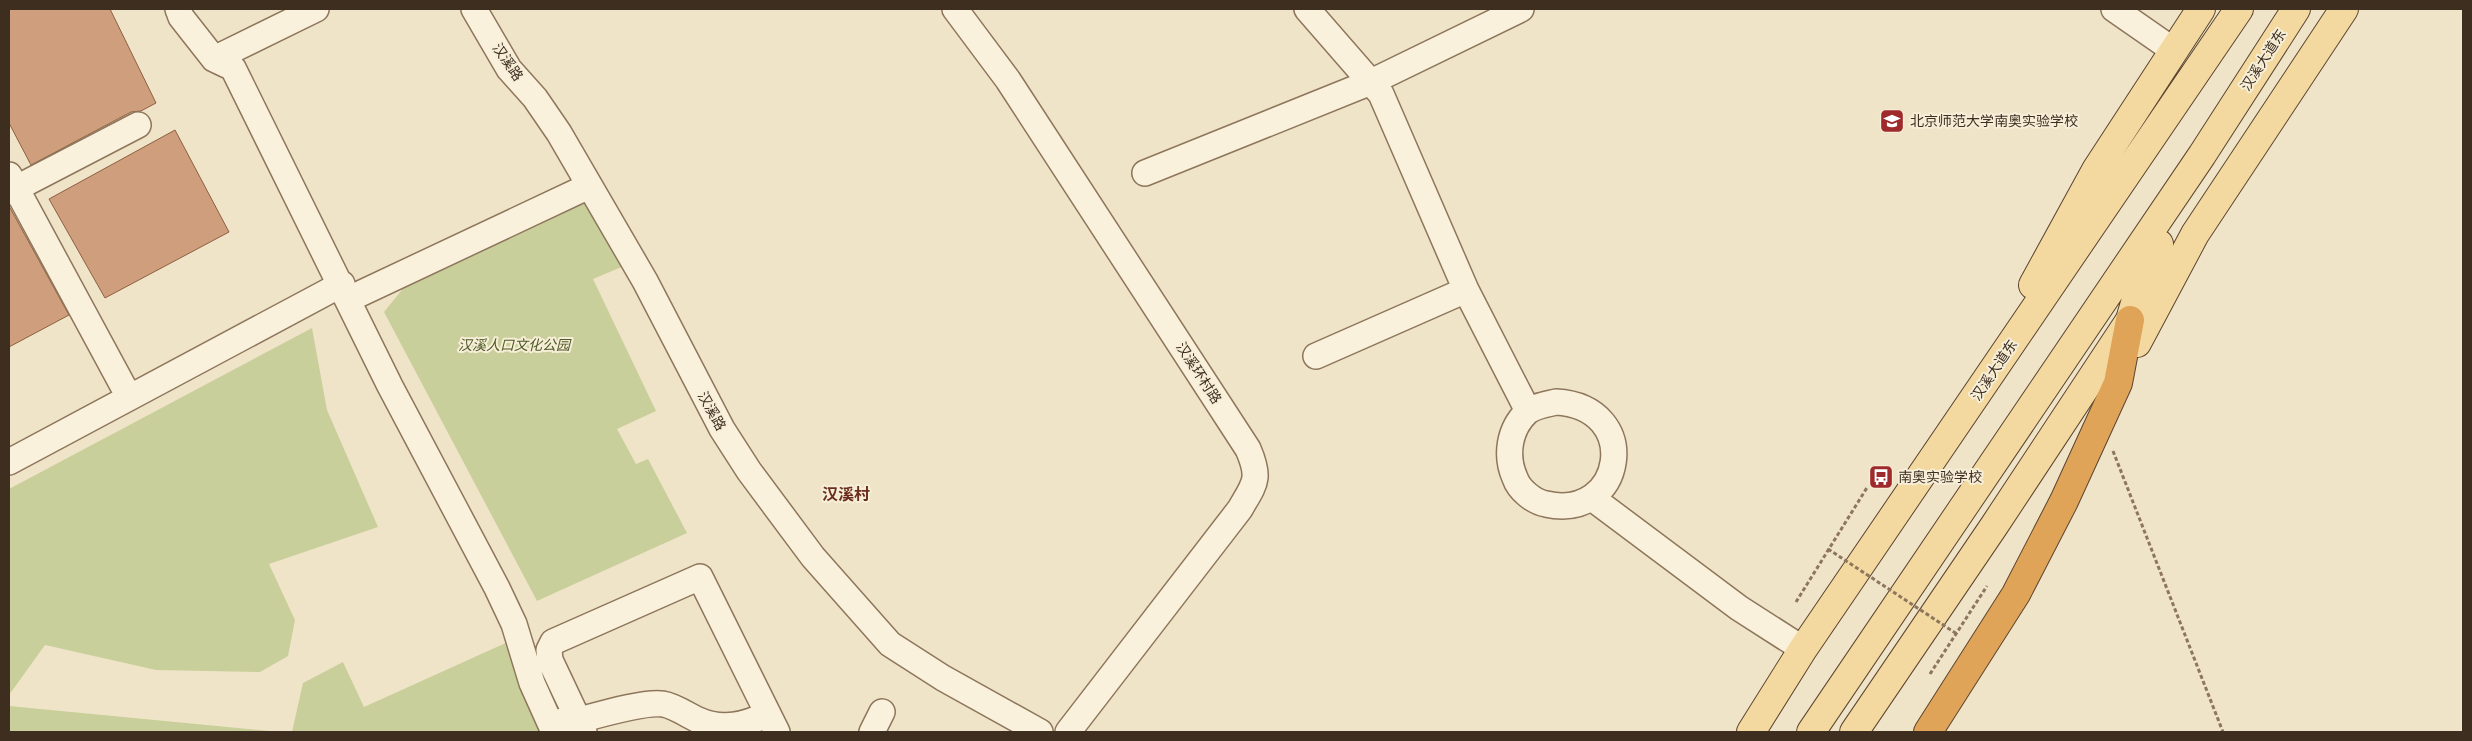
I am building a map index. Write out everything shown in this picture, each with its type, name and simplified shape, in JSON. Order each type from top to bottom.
[{"type":"highway","points":[[1928,732],[2016,594],[2064,501],[2118,383],[2130,320]]},
{"type":"main road","points":[[1977,394],[2021,306],[2092,178],[2201,9]]},
{"type":"main road","name":"汉溪大道东","points":[[1752,732],[1803,650],[2239,9]]},
{"type":"main road","name":"汉溪大道东","points":[[1811,732],[2202,155],[2296,9]]},
{"type":"main road","points":[[2118,383],[2150,314],[2195,234],[2344,9]]},
{"type":"main road","points":[[1854,732],[1994,526],[2130,320],[2142,276],[2254,75]]},
{"type":"street","points":[[178,9],[181,17],[214,59],[234,68],[390,386],[497,588],[514,624],[532,683],[550,723],[557,720],[572,722],[581,726],[648,704],[662,704],[700,721],[731,727],[749,723],[773,723],[700,576],[553,642],[549,650],[550,660],[581,726]]},
{"type":"street","points":[[214,59],[316,9]]},
{"type":"street","name":"汉溪路","points":[[474,9],[509,69],[535,98],[559,133],[645,281],[722,429],[749,471],[813,557],[890,644],[943,678],[1040,732]]},
{"type":"street","name":"汉溪环村路","points":[[955,9],[1008,80],[1248,449],[1256,468],[1255,484],[1240,509],[1068,732]]},
{"type":"street","points":[[1307,9],[1381,94],[1466,290],[1528,411]]},
{"type":"street","points":[[1145,173],[1371,82],[1521,9]]},
{"type":"street","points":[[2130,13],[2173,50]]},
{"type":"street","points":[[129,397],[11,185],[138,126]]},
{"type":"street","points":[[9,462],[129,397],[345,291],[589,186]]},
{"type":"street","points":[[1316,356],[1466,290]]},
{"type":"street","points":[[1556,402],[1573,403],[1589,410],[1602,421],[1611,436],[1614,453],[1612,470],[1604,485],[1592,498],[1576,505],[1558,507],[1541,503],[1527,494],[1515,481],[1509,464],[1509,447],[1515,430],[1528,411],[1556,402]]},
{"type":"street","points":[[1592,498],[1739,608],[1803,650]]},
{"type":"path","points":[[2113,451],[2223,732]]},
{"type":"path","points":[[1796,602],[1868,486]]},
{"type":"path","points":[[1828,549],[1956,634]]},
{"type":"path","points":[[1930,674],[1987,586]]},
{"type":"green space","name":"汉溪人口文化公园","points":[[588,199],[624,266],[593,279],[656,411],[617,429],[636,464],[648,459],[687,533],[537,601],[384,312],[409,281]]},
{"type":"green space","points":[[312,328],[327,410],[378,527],[269,564],[295,620],[288,656],[260,672],[156,670],[45,645],[9,695],[9,489]]},
{"type":"green space","points":[[512,640],[570,732],[292,732],[303,683],[343,662],[364,707]]},
{"type":"green space","points":[[9,706],[280,732],[9,732]]},
{"type":"building","points":[[9,9],[110,9],[156,103],[141,111],[131,112],[31,165],[9,123]]},
{"type":"building","points":[[175,130],[229,232],[105,298],[49,199]]},
{"type":"building","points":[[9,206],[69,315],[9,347]]},
{"type":"place","name":"北京师范大学南奥实验学校","points":[[1892,121]]},
{"type":"place","name":"南奥实验学校","points":[[1881,477]]},
{"type":"district","name":"汉溪村","points":[[846,494]]}]
